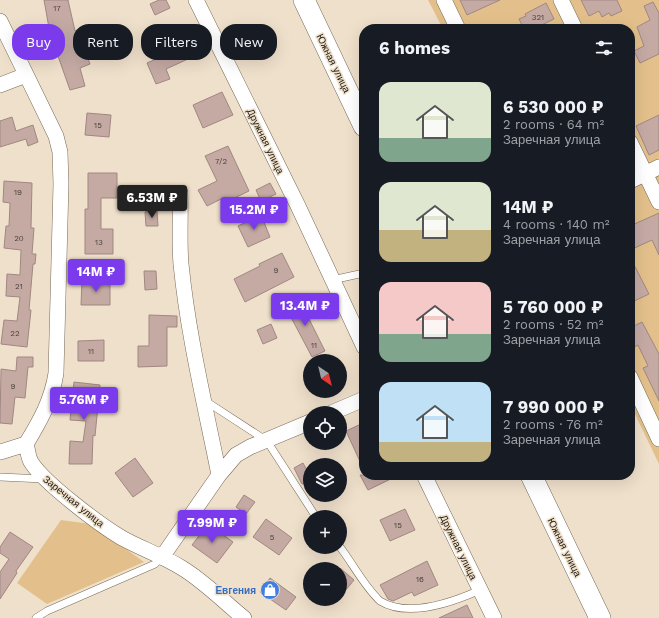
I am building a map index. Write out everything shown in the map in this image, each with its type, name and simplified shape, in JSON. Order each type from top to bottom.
[{"type":"street","name":"Дружная улица","points":[[196,0],[298,206],[359,337]]},
{"type":"street","name":"Южная улица","points":[[304,0],[359,116]]},
{"type":"street","points":[[444,0],[456,24]]},
{"type":"street","points":[[561,0],[573,24]]},
{"type":"street","points":[[0,21],[56,136],[60,152],[56,373],[54,389],[49,404],[26,444],[0,452]]},
{"type":"street","points":[[0,85],[26,75]]},
{"type":"street","points":[[635,153],[659,202]]},
{"type":"street","points":[[635,179],[659,167]]},
{"type":"street","points":[[180,193],[181,261],[184,290],[198,376],[220,475]]},
{"type":"street","points":[[635,388],[659,439]]},
{"type":"street","points":[[347,406],[359,401]]},
{"type":"street","points":[[162,557],[220,475],[236,456],[250,447],[303,425]]},
{"type":"street","name":"Заречная улица","points":[[26,444],[30,461],[38,471],[91,516],[121,537],[183,568],[205,584],[241,617]]},
{"type":"street","name":"Дружная улица","points":[[426,480],[494,618]]},
{"type":"street","name":"Южная улица","points":[[533,480],[600,618]]},
{"type":"lane","points":[[332,280],[359,274]]},
{"type":"lane","points":[[204,400],[267,441],[311,510]]},
{"type":"lane","points":[[0,477],[46,479]]},
{"type":"lane","points":[[345,554],[380,601],[390,609],[403,613],[420,614],[436,610],[480,590]]},
{"type":"lane","points":[[36,618],[47,611],[155,564],[162,557]]},
{"type":"shaded area","points":[[428,0],[659,0],[659,464],[635,414],[635,24],[440,24]]},
{"type":"shaded area","points":[[61,520],[91,524],[144,562],[47,604],[17,583]]},
{"type":"building","points":[[44,0],[68,0],[73,24],[73,60],[88,60],[90,64],[80,68],[85,86],[70,90],[59,60],[65,60],[65,24],[48,24]]},
{"type":"building","points":[[159,0],[166,0],[170,8],[155,15],[150,4]]},
{"type":"building","points":[[460,0],[500,0],[467,15]]},
{"type":"building","points":[[581,0],[617,0],[622,11],[611,16],[609,13],[602,17],[599,11],[589,16]]},
{"type":"building","points":[[653,2],[659,13],[659,54],[640,63],[635,50],[644,46],[637,27],[650,20],[644,6]]},
{"type":"building","points":[[546,3],[554,19],[544,24],[522,24],[519,19],[526,16],[525,14]]},
{"type":"building","points":[[154,60],[186,60],[166,69],[170,79],[156,84],[147,63]]},
{"type":"building","points":[[222,92],[233,115],[203,128],[193,105]]},
{"type":"building","points":[[87,113],[111,115],[109,137],[85,135]]},
{"type":"building","points":[[659,115],[659,150],[649,155],[636,126]]},
{"type":"building","points":[[12,117],[16,131],[33,125],[38,142],[28,146],[26,139],[0,147],[0,121]]},
{"type":"building","points":[[228,146],[249,191],[226,202],[225,197],[207,206],[198,190],[217,181],[205,156]]},
{"type":"building","points":[[88,173],[117,173],[117,198],[101,198],[101,229],[113,229],[113,254],[85,254],[85,209],[88,209]]},
{"type":"building","points":[[4,181],[32,183],[31,228],[34,228],[32,254],[36,254],[35,264],[33,264],[29,310],[31,310],[27,347],[1,344],[4,320],[17,321],[20,297],[6,296],[7,274],[20,275],[21,250],[4,248],[6,226],[9,226],[10,203],[3,202]]},
{"type":"building","points":[[270,183],[276,194],[261,201],[256,190]]},
{"type":"building","points":[[157,211],[158,226],[146,226],[145,212]]},
{"type":"building","points":[[659,213],[659,255],[652,240],[635,248],[635,224]]},
{"type":"building","points":[[261,215],[270,237],[248,247],[238,226]]},
{"type":"building","points":[[282,253],[294,277],[245,302],[234,279],[260,266],[259,264]]},
{"type":"building","points":[[635,267],[649,294],[635,301]]},
{"type":"building","points":[[144,271],[156,271],[157,289],[145,290]]},
{"type":"building","points":[[82,281],[110,282],[110,305],[81,305]]},
{"type":"building","points":[[298,297],[325,351],[318,354],[310,354],[284,304]]},
{"type":"building","points":[[149,315],[177,316],[177,327],[167,327],[167,366],[138,367],[138,346],[149,346]]},
{"type":"building","points":[[642,322],[659,354],[659,401],[643,368],[648,366],[638,345],[635,346],[635,326]]},
{"type":"building","points":[[271,324],[277,338],[263,344],[257,330]]},
{"type":"building","points":[[104,340],[104,361],[78,361],[78,341]]},
{"type":"building","points":[[17,357],[33,357],[33,367],[28,367],[25,398],[15,397],[12,424],[0,423],[1,369],[16,371]]},
{"type":"building","points":[[74,382],[100,385],[95,436],[93,435],[92,464],[69,464],[70,441],[83,442],[86,421],[70,420]]},
{"type":"building","points":[[359,425],[359,459],[347,431]]},
{"type":"building","points":[[135,458],[153,483],[133,497],[115,473]]},
{"type":"building","points":[[303,463],[303,484],[302,484],[294,468]]},
{"type":"building","points":[[363,480],[389,480],[368,490]]},
{"type":"building","points":[[244,495],[255,502],[246,514],[236,507]]},
{"type":"building","points":[[405,509],[415,530],[390,541],[380,520]]},
{"type":"building","points":[[266,519],[292,538],[279,555],[253,537]]},
{"type":"building","points":[[208,524],[233,542],[217,563],[192,545]]},
{"type":"building","points":[[10,532],[33,547],[16,571],[17,573],[0,599],[0,572],[9,559],[0,553],[0,547]]},
{"type":"building","points":[[427,561],[438,585],[414,596],[412,592],[393,601],[388,599],[380,585]]},
{"type":"building","points":[[347,574],[354,580],[347,588]]},
{"type":"building","points":[[270,578],[296,597],[286,610],[260,592]]},
{"type":"building","points":[[467,605],[473,618],[439,618]]},
{"type":"place","name":"Евгения","points":[[270,590]]}]
